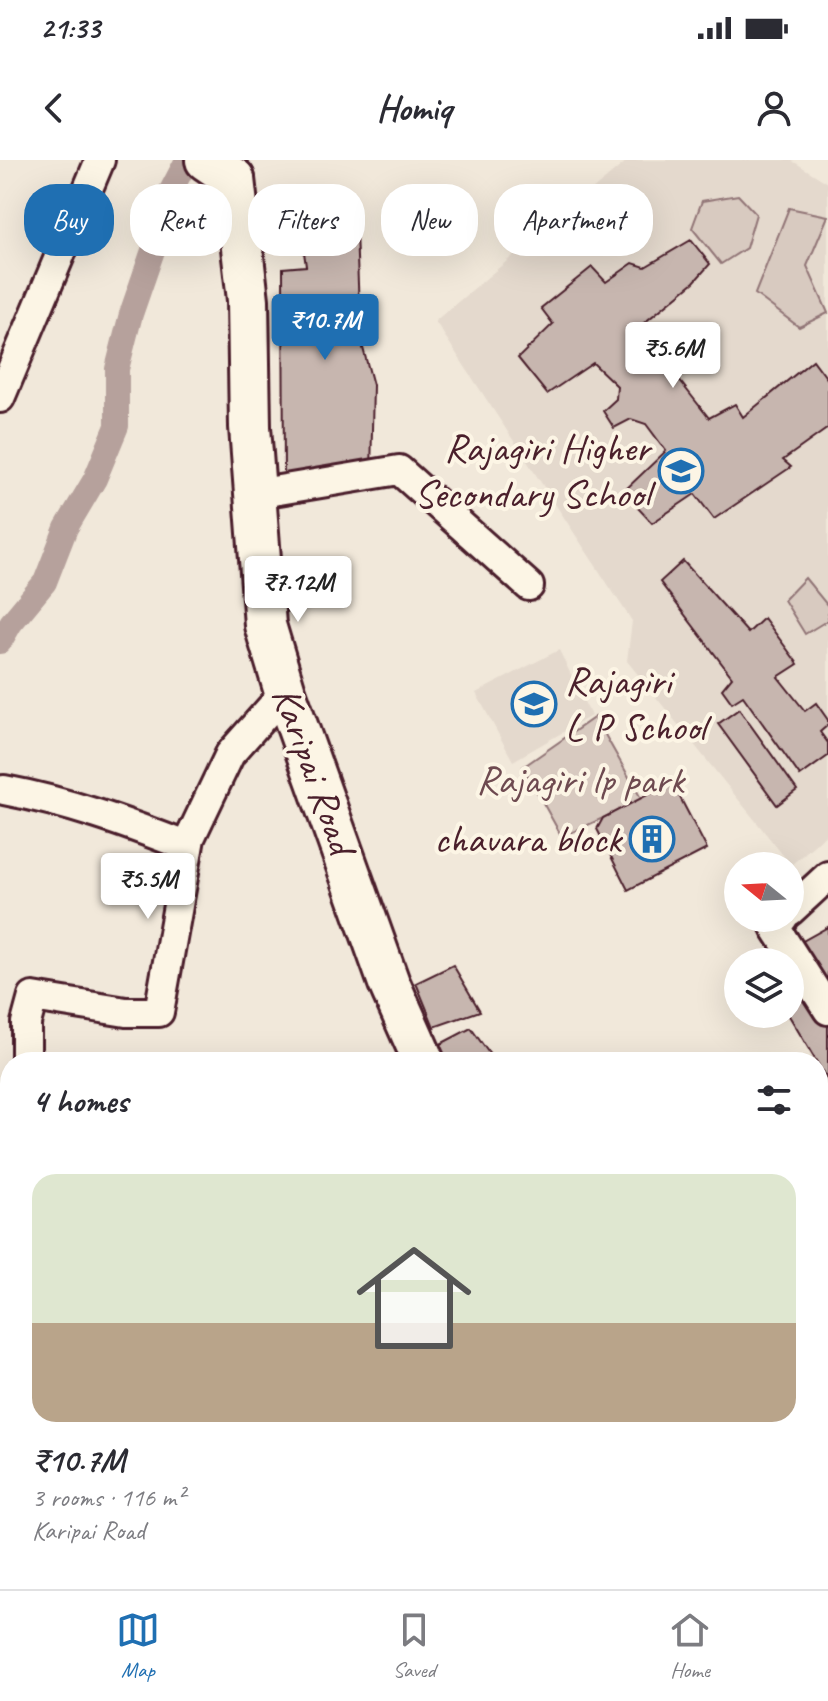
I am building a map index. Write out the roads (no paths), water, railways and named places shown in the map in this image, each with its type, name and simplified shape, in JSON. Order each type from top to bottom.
[{"type":"street","points":[[0,398],[100,160]]},
{"type":"street","name":"Karipai Road","points":[[228,166],[248,300],[250,427],[265,625],[285,692],[389,983],[420,1052]]},
{"type":"street","points":[[255,494],[399,470],[529,586]]},
{"type":"street","points":[[26,1052],[26,1023],[33,997],[126,1012],[159,1012],[188,847],[230,754],[285,692]]},
{"type":"street","points":[[4,790],[46,798],[115,818],[188,847]]},
{"type":"street","points":[[804,898],[828,876]]},
{"type":"street","points":[[778,932],[828,1010]]},
{"type":"waterway","points":[[0,642],[11,623],[45,582],[66,528],[95,479],[117,426],[117,369],[131,314],[158,236],[165,202],[187,160]]},
{"type":"place","name":"Rajagiri Higher Secondary School","points":[[681,471]]},
{"type":"place","name":"Rajagiri L P School","points":[[534,704]]},
{"type":"place","name":"chavara block","points":[[652,839]]},
{"type":"park label","name":"Rajagiri lp park","points":[[580,780]]}]
